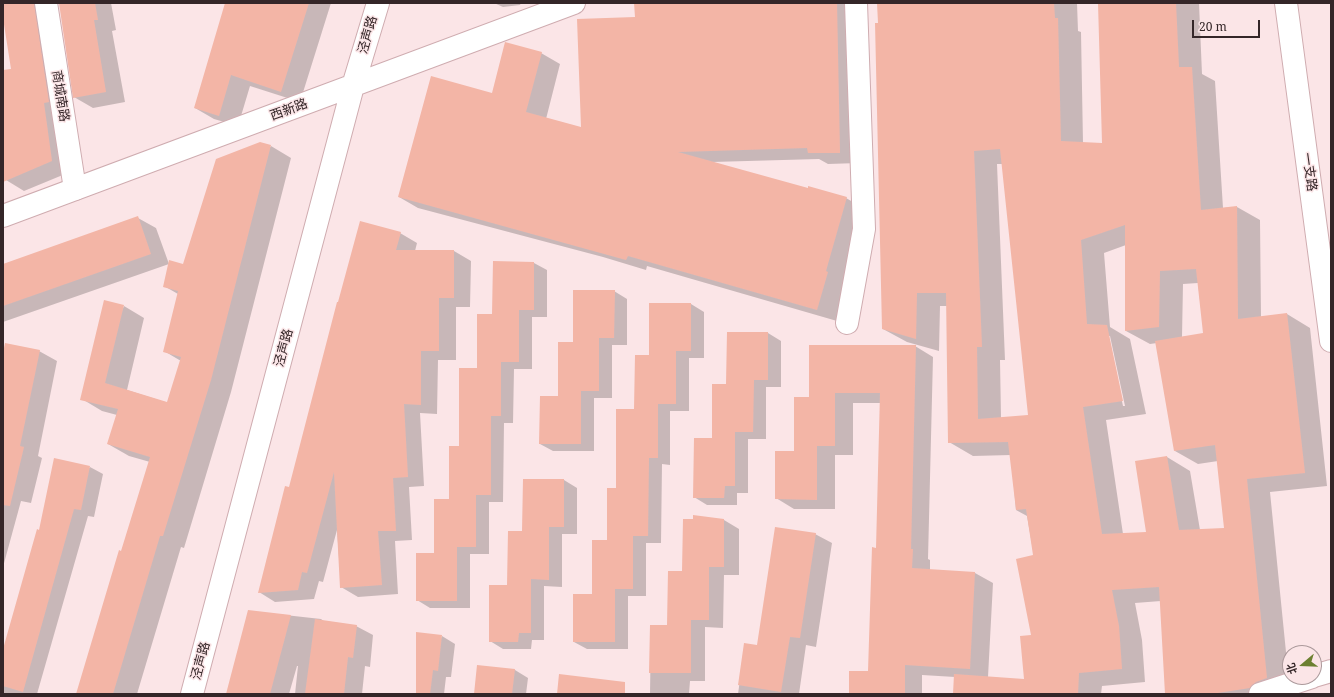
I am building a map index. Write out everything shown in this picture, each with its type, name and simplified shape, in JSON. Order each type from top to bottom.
[{"type":"street","name":"商城南路","points":[[46,3],[75,189]]},
{"type":"street","name":"泾声路","points":[[192,694],[353,86],[378,3]]},
{"type":"street","name":"西新路","points":[[3,216],[574,3]]},
{"type":"street","points":[[847,323],[864,229],[856,3]]},
{"type":"street","name":"一支路","points":[[1286,3],[1331,341]]},
{"type":"street","points":[[1260,694],[1288,685]]},
{"type":"building","points":[[3,3],[34,3],[49,102],[44,103],[52,161],[3,182],[3,70],[11,69],[3,18]]},
{"type":"building","points":[[59,3],[95,3],[98,20],[94,20],[106,92],[73,98]]},
{"type":"building","points":[[225,3],[309,3],[281,92],[231,75],[219,116],[194,108]]},
{"type":"building","points":[[634,3],[837,3],[840,153],[808,153],[807,148],[678,152],[808,188],[808,186],[847,197],[826,271],[828,272],[817,310],[628,256],[626,260],[398,197],[431,76],[492,93],[505,42],[542,52],[526,112],[581,127],[577,19],[635,17]]},
{"type":"building","points":[[877,3],[1054,3],[1055,18],[1058,18],[1061,141],[1102,143],[1098,3],[1176,3],[1179,67],[1192,67],[1201,210],[1237,206],[1238,319],[1287,313],[1305,473],[1247,479],[1267,678],[1256,682],[1250,688],[1211,694],[1165,694],[1159,587],[1112,590],[1119,626],[1122,669],[1079,673],[1078,694],[953,694],[954,674],[1024,679],[1020,636],[1031,635],[1016,559],[1033,555],[1026,509],[1016,510],[1008,442],[948,443],[946,293],[917,293],[916,339],[882,329],[875,23],[878,23]],"holes":[[[1000,149],[1028,415],[978,419],[977,347],[982,347],[974,151]],[[1125,225],[1125,331],[1159,327],[1160,271],[1196,269],[1203,333],[1155,341],[1174,451],[1215,445],[1224,528],[1179,530],[1167,456],[1135,461],[1146,532],[1102,534],[1083,407],[1123,401],[1107,325],[1087,324],[1081,240]]]},
{"type":"building","points":[[260,142],[271,145],[211,380],[163,536],[160,536],[113,694],[76,694],[119,550],[121,551],[150,457],[107,444],[118,409],[80,400],[104,300],[124,305],[105,383],[167,402],[181,357],[163,352],[178,291],[163,287],[169,260],[183,264],[216,159]]},
{"type":"building","points":[[138,216],[151,254],[3,306],[3,264]]},
{"type":"building","points":[[360,221],[401,232],[396,250],[454,250],[454,298],[439,298],[439,351],[421,351],[421,405],[404,404],[408,477],[393,478],[396,531],[378,531],[382,585],[340,588],[334,472],[307,573],[302,572],[298,590],[258,593],[285,486],[289,487],[337,302]]},
{"type":"building","points":[[493,261],[534,262],[534,310],[519,310],[519,362],[501,362],[501,416],[491,416],[491,495],[476,495],[476,547],[457,547],[457,601],[416,601],[416,553],[434,553],[434,499],[449,499],[449,446],[459,446],[459,368],[477,368],[477,314],[492,314]]},
{"type":"building","points":[[573,290],[615,290],[614,338],[599,338],[599,391],[581,391],[581,444],[539,444],[540,396],[558,396],[558,342],[573,342]]},
{"type":"building","points":[[649,303],[691,303],[691,351],[676,351],[676,404],[658,404],[658,458],[649,458],[648,536],[633,536],[633,589],[615,589],[615,642],[573,642],[573,594],[592,594],[592,540],[607,540],[607,488],[616,488],[616,409],[634,409],[635,355],[649,355]]},
{"type":"building","points":[[727,332],[768,332],[768,380],[754,380],[753,432],[735,432],[735,486],[725,486],[724,498],[693,498],[694,438],[712,438],[712,384],[726,384]]},
{"type":"building","points":[[5,343],[40,350],[20,446],[24,447],[10,506],[3,505],[3,353]]},
{"type":"building","points":[[809,345],[916,345],[911,549],[913,549],[912,568],[975,572],[970,669],[905,665],[905,694],[849,694],[849,671],[868,671],[872,547],[876,548],[880,393],[835,393],[835,446],[817,446],[817,500],[775,499],[775,451],[794,451],[794,397],[809,397]]},
{"type":"building","points":[[54,458],[90,466],[81,510],[74,509],[23,692],[3,686],[3,649],[37,529],[39,530]]},
{"type":"building","points":[[523,479],[564,479],[564,527],[549,527],[549,580],[531,579],[531,633],[519,633],[518,642],[489,642],[489,585],[507,585],[508,531],[522,531]]},
{"type":"building","points":[[693,515],[724,519],[724,567],[709,567],[709,620],[691,620],[691,673],[649,673],[650,625],[667,625],[668,571],[682,571],[683,519],[693,519]]},
{"type":"building","points":[[775,527],[816,533],[800,638],[790,637],[781,692],[738,685],[744,643],[757,645]]},
{"type":"building","points":[[248,610],[291,615],[270,694],[226,694]]},
{"type":"building","points":[[315,619],[357,625],[353,658],[348,657],[344,694],[305,694]]},
{"type":"building","points":[[416,632],[442,635],[438,671],[433,670],[430,694],[416,694]]},
{"type":"building","points":[[477,665],[515,669],[512,694],[474,694]]},
{"type":"building","points":[[559,674],[625,682],[625,694],[557,694]]}]
